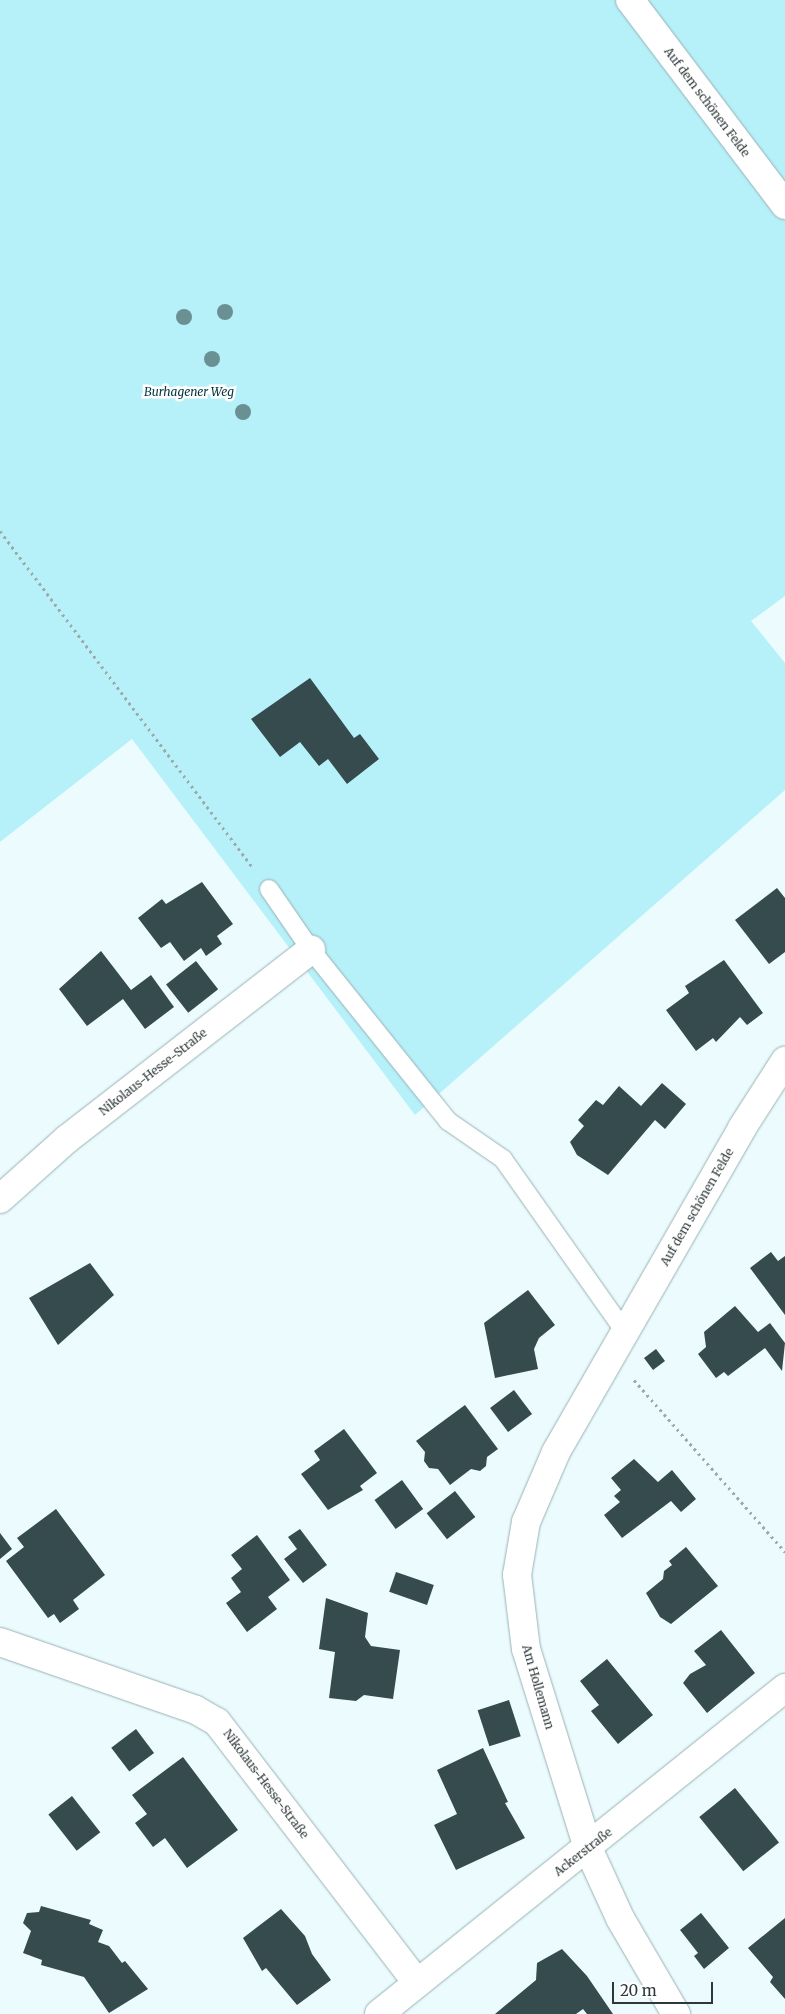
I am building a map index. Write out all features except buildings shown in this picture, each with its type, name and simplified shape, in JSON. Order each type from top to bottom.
[{"type":"street","name":"Auf dem schönen Felde","points":[[630,0],[785,205]]},
{"type":"street","name":"Nikolaus-Hesse-Straße","points":[[0,1199],[67,1139],[311,950]]},
{"type":"street","name":"Auf dem schönen Felde","points":[[619,1343],[742,1128],[785,1061]]},
{"type":"street","name":"Am Hollemann","points":[[619,1343],[537,1492],[526,1522],[517,1575],[526,1650],[588,1848],[620,1918],[676,2014]]},
{"type":"street","name":"Nikolaus-Hesse-Straße","points":[[0,1642],[196,1710],[217,1722],[417,1983]]},
{"type":"street","name":"Ackerstraße","points":[[379,2014],[785,1688]]},
{"type":"lane","points":[[269,888],[311,950],[455,1128],[503,1159],[619,1343]]},
{"type":"path","points":[[0,532],[269,888]]},
{"type":"path","points":[[619,1343],[785,1552]]},
{"type":"green space","name":"Burhagener Weg","points":[[0,0],[785,0],[785,596],[751,621],[785,663],[785,790],[415,1115],[132,739],[0,842]]}]
